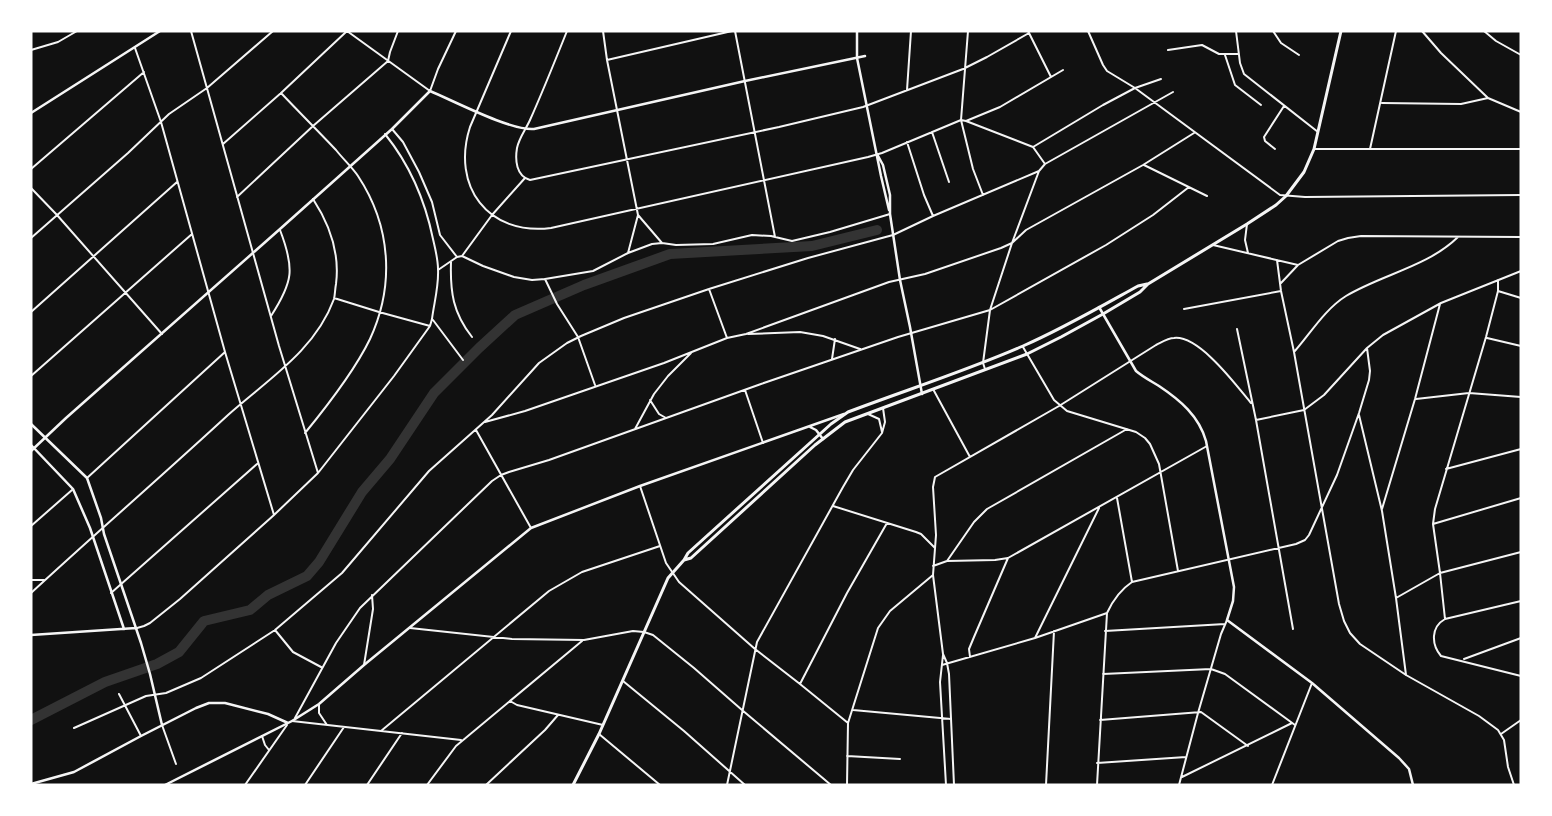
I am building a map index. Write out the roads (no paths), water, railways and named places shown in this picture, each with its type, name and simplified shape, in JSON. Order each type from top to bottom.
[{"type":"main road","points":[[684,560],[691,558],[823,439],[845,422],[1027,354],[1061,338],[1140,292],[1148,284],[1276,205],[1286,196],[1304,172],[1314,149],[1341,31]]},
{"type":"main road","points":[[574,784],[599,734],[672,572],[696,545],[820,434],[848,412],[983,363],[1023,346],[1138,286],[1148,284]]},
{"type":"street","points":[[31,50],[58,42],[77,31]]},
{"type":"street","points":[[31,112],[160,31]]},
{"type":"street","points":[[190,31],[270,316],[318,473]]},
{"type":"street","points":[[31,238],[170,114],[207,88],[273,31]]},
{"type":"street","points":[[223,144],[347,31],[430,91],[525,130],[865,56]]},
{"type":"street","points":[[237,196],[388,62],[398,31]]},
{"type":"street","points":[[33,450],[392,129],[430,91],[456,31]]},
{"type":"street","points":[[511,31],[466,140],[464,157],[466,175],[473,193],[492,215],[519,226],[536,230],[764,181],[877,154],[961,120],[1032,147],[1045,164]]},
{"type":"street","points":[[567,31],[518,144],[516,158],[520,172],[525,178],[533,180],[866,106],[966,68],[1028,32],[1051,76]]},
{"type":"street","points":[[601,31],[604,36],[607,60],[638,215],[628,253]]},
{"type":"street","points":[[607,60],[733,31],[745,81],[775,237]]},
{"type":"street","points":[[857,31],[857,58],[877,154],[884,165],[890,196],[890,214],[900,280],[922,394]]},
{"type":"street","points":[[907,90],[911,31]]},
{"type":"street","points":[[968,31],[961,120],[973,169],[983,195]]},
{"type":"street","points":[[1088,31],[1105,68],[1280,194],[1286,196],[1521,195]]},
{"type":"street","points":[[1236,31],[1238,54],[1241,70],[1244,74],[1318,132]]},
{"type":"street","points":[[1273,31],[1281,43],[1299,55]]},
{"type":"street","points":[[1370,150],[1396,31]]},
{"type":"street","points":[[1422,31],[1441,53],[1488,98],[1521,112]]},
{"type":"street","points":[[1484,31],[1496,41],[1521,55]]},
{"type":"street","points":[[1168,50],[1202,44],[1219,54],[1238,54]]},
{"type":"street","points":[[134,47],[161,122],[225,352],[274,515]]},
{"type":"street","points":[[1225,55],[1236,85],[1261,105]]},
{"type":"street","points":[[966,121],[1000,107],[1063,70]]},
{"type":"street","points":[[31,169],[144,72]]},
{"type":"street","points":[[1032,147],[1135,88],[1161,79]]},
{"type":"street","points":[[985,370],[983,363],[990,310],[1012,243],[1039,171],[1045,164],[1173,92]]},
{"type":"street","points":[[281,93],[350,166],[364,186],[374,207],[383,234],[386,269],[385,284],[373,331],[361,355],[305,433]]},
{"type":"street","points":[[1380,102],[1461,104],[1488,98]]},
{"type":"street","points":[[1275,149],[1265,141],[1264,137],[1284,106]]},
{"type":"street","points":[[392,129],[403,142],[424,182],[432,202],[440,234],[457,257]]},
{"type":"street","points":[[932,132],[949,182]]},
{"type":"street","points":[[484,423],[525,411],[889,282],[925,274],[995,250],[1012,243],[1026,230],[1144,164],[1194,133]]},
{"type":"street","points":[[31,635],[136,628],[150,623],[173,605],[274,515],[318,473],[394,376],[430,326],[438,270],[432,232],[425,206],[404,159],[385,134]]},
{"type":"street","points":[[907,142],[924,195],[933,216]]},
{"type":"street","points":[[1314,149],[1521,150]]},
{"type":"street","points":[[1144,164],[1207,196]]},
{"type":"street","points":[[74,728],[146,696],[166,693],[201,678],[276,630],[342,573],[429,471],[484,423],[539,364],[555,351],[578,337],[632,315],[709,289],[808,258],[893,235],[1039,171]]},
{"type":"street","points":[[462,256],[492,215],[525,178]]},
{"type":"street","points":[[31,312],[177,182]]},
{"type":"street","points":[[293,720],[336,643],[360,608],[439,530],[501,475],[549,460],[911,332],[990,310],[1106,245],[1153,215],[1189,187]]},
{"type":"street","points":[[31,188],[162,334]]},
{"type":"street","points":[[31,593],[240,404],[286,366],[316,333],[334,298],[337,273],[335,246],[329,227],[313,199]]},
{"type":"street","points":[[438,270],[457,257],[462,256],[514,277],[532,280],[545,279],[593,270],[652,244],[713,244],[752,235],[792,240],[830,232],[890,214]]},
{"type":"street","points":[[638,215],[662,243]]},
{"type":"street","points":[[1247,224],[1245,240],[1248,253]]},
{"type":"street","points":[[270,316],[282,298],[288,284],[289,261],[287,247],[280,229]]},
{"type":"street","points":[[31,376],[192,234]]},
{"type":"street","points":[[1280,284],[1298,265],[1338,241],[1348,238],[1361,236],[1521,237]]},
{"type":"street","points":[[1294,352],[1326,314],[1344,298],[1437,254],[1458,237]]},
{"type":"street","points":[[1212,245],[1298,265]]},
{"type":"street","points":[[1277,260],[1281,291],[1294,352],[1339,604],[1344,621],[1350,633],[1360,644],[1406,675],[1480,716],[1502,734],[1508,767],[1514,785]]},
{"type":"street","points":[[451,262],[450,280],[456,312],[472,337]]},
{"type":"street","points":[[1256,420],[1304,410],[1324,395],[1367,348],[1383,335],[1441,303],[1521,271]]},
{"type":"street","points":[[545,279],[578,337],[595,386]]},
{"type":"street","points":[[1445,619],[1433,524],[1435,509],[1486,337],[1498,291],[1498,280]]},
{"type":"street","points":[[709,289],[727,338]]},
{"type":"street","points":[[1184,309],[1281,291]]},
{"type":"street","points":[[1498,291],[1521,298]]},
{"type":"street","points":[[334,298],[430,326]]},
{"type":"street","points":[[1382,511],[1441,303]]},
{"type":"street","points":[[1099,307],[1130,361],[1141,376],[1175,397],[1202,428],[1229,559],[1234,594],[1198,713],[1179,785]]},
{"type":"street","points":[[432,319],[463,360]]},
{"type":"street","points":[[1237,329],[1256,420],[1293,629]]},
{"type":"street","points":[[746,334],[800,332],[835,339],[862,350]]},
{"type":"street","points":[[954,785],[950,680],[944,654],[933,575],[936,535],[933,481],[937,476],[1059,406],[1130,361],[1167,340],[1176,337],[1196,346],[1211,357],[1252,403]]},
{"type":"street","points":[[1486,337],[1521,346]]},
{"type":"street","points":[[832,359],[835,339]]},
{"type":"street","points":[[1023,346],[1059,406],[1067,411],[1127,429],[1145,438],[1150,444],[1160,464],[1178,570]]},
{"type":"street","points":[[1097,785],[1107,613],[1116,596],[1132,582],[1296,544],[1305,540],[1337,476],[1359,414],[1369,380],[1370,371],[1367,348]]},
{"type":"street","points":[[87,478],[225,352]]},
{"type":"street","points":[[635,429],[650,400],[668,376],[692,352]]},
{"type":"street","points":[[933,389],[970,457]]},
{"type":"street","points":[[745,390],[763,443]]},
{"type":"street","points":[[1415,399],[1469,393],[1521,397]]},
{"type":"street","points":[[650,400],[659,414],[666,418]]},
{"type":"street","points":[[727,785],[757,642],[853,470],[882,433],[885,422],[883,408]]},
{"type":"street","points":[[165,785],[288,723],[319,704],[531,528],[640,486],[848,412]]},
{"type":"street","points":[[868,414],[876,416],[882,433]]},
{"type":"street","points":[[1359,414],[1382,511],[1406,675]]},
{"type":"street","points":[[31,424],[87,478],[136,628],[150,674],[162,726],[176,764]]},
{"type":"street","points":[[808,427],[816,430],[823,439]]},
{"type":"street","points":[[476,429],[531,528]]},
{"type":"street","points":[[947,561],[974,522],[987,509],[1127,429]]},
{"type":"street","points":[[31,445],[33,450],[74,489],[90,528],[124,629]]},
{"type":"street","points":[[933,566],[947,561],[1008,558],[1207,446]]},
{"type":"street","points":[[1446,469],[1521,448]]},
{"type":"street","points":[[111,593],[258,464]]},
{"type":"street","points":[[640,486],[666,563],[679,582],[755,649],[848,723]]},
{"type":"street","points":[[31,526],[74,489]]},
{"type":"street","points":[[1117,497],[1132,582]]},
{"type":"street","points":[[1433,524],[1521,498]]},
{"type":"street","points":[[832,506],[921,534],[935,548]]},
{"type":"street","points":[[1035,638],[1099,508]]},
{"type":"street","points":[[800,684],[847,593],[887,523]]},
{"type":"street","points":[[381,731],[494,636],[561,583],[582,572],[660,546]]},
{"type":"street","points":[[1396,598],[1440,573],[1521,552]]},
{"type":"street","points":[[970,657],[969,649],[1008,558]]},
{"type":"street","points":[[847,785],[848,723],[878,628],[890,611],[933,575]]},
{"type":"street","points":[[31,580],[45,580]]},
{"type":"street","points":[[364,665],[373,609],[372,595]]},
{"type":"street","points":[[1521,601],[1445,619],[1440,622],[1434,632],[1434,646],[1441,656],[1521,676]]},
{"type":"street","points":[[942,665],[1035,638],[1107,613]]},
{"type":"street","points":[[1106,631],[1226,622],[1312,684],[1399,758],[1409,769],[1413,785]]},
{"type":"street","points":[[410,628],[512,639],[582,640],[633,631],[653,635],[831,785]]},
{"type":"street","points":[[276,630],[293,652],[322,668]]},
{"type":"street","points":[[1046,785],[1054,631]]},
{"type":"street","points":[[1462,660],[1521,638]]},
{"type":"street","points":[[427,785],[462,740],[582,643],[582,640]]},
{"type":"street","points":[[944,654],[940,682],[946,785]]},
{"type":"street","points":[[1102,674],[1211,668],[1225,674],[1293,724]]},
{"type":"street","points":[[622,680],[745,785]]},
{"type":"street","points":[[1272,785],[1293,724],[1312,684]]},
{"type":"street","points":[[119,694],[141,736]]},
{"type":"street","points":[[510,701],[517,705],[603,725]]},
{"type":"street","points":[[31,784],[74,772],[196,708],[215,703],[268,714],[288,723]]},
{"type":"street","points":[[319,704],[319,713],[327,725]]},
{"type":"street","points":[[853,710],[951,719]]},
{"type":"street","points":[[1100,720],[1201,712],[1248,746]]},
{"type":"street","points":[[486,785],[545,730],[558,715]]},
{"type":"street","points":[[293,720],[462,740]]},
{"type":"street","points":[[1502,734],[1521,720]]},
{"type":"street","points":[[245,785],[288,723]]},
{"type":"street","points":[[1181,778],[1293,724]]},
{"type":"street","points":[[305,785],[344,727]]},
{"type":"street","points":[[367,785],[402,733]]},
{"type":"street","points":[[599,734],[660,785]]},
{"type":"street","points":[[262,736],[265,745],[270,750]]},
{"type":"street","points":[[848,756],[900,759]]},
{"type":"street","points":[[1097,764],[1186,757]]},
{"type":"waterway","points":[[31,720],[105,682],[157,664],[179,652],[204,621],[250,610],[268,595],[307,576],[319,562],[362,492],[390,459],[434,393],[515,315],[584,285],[670,254],[812,246],[877,230]]}]
